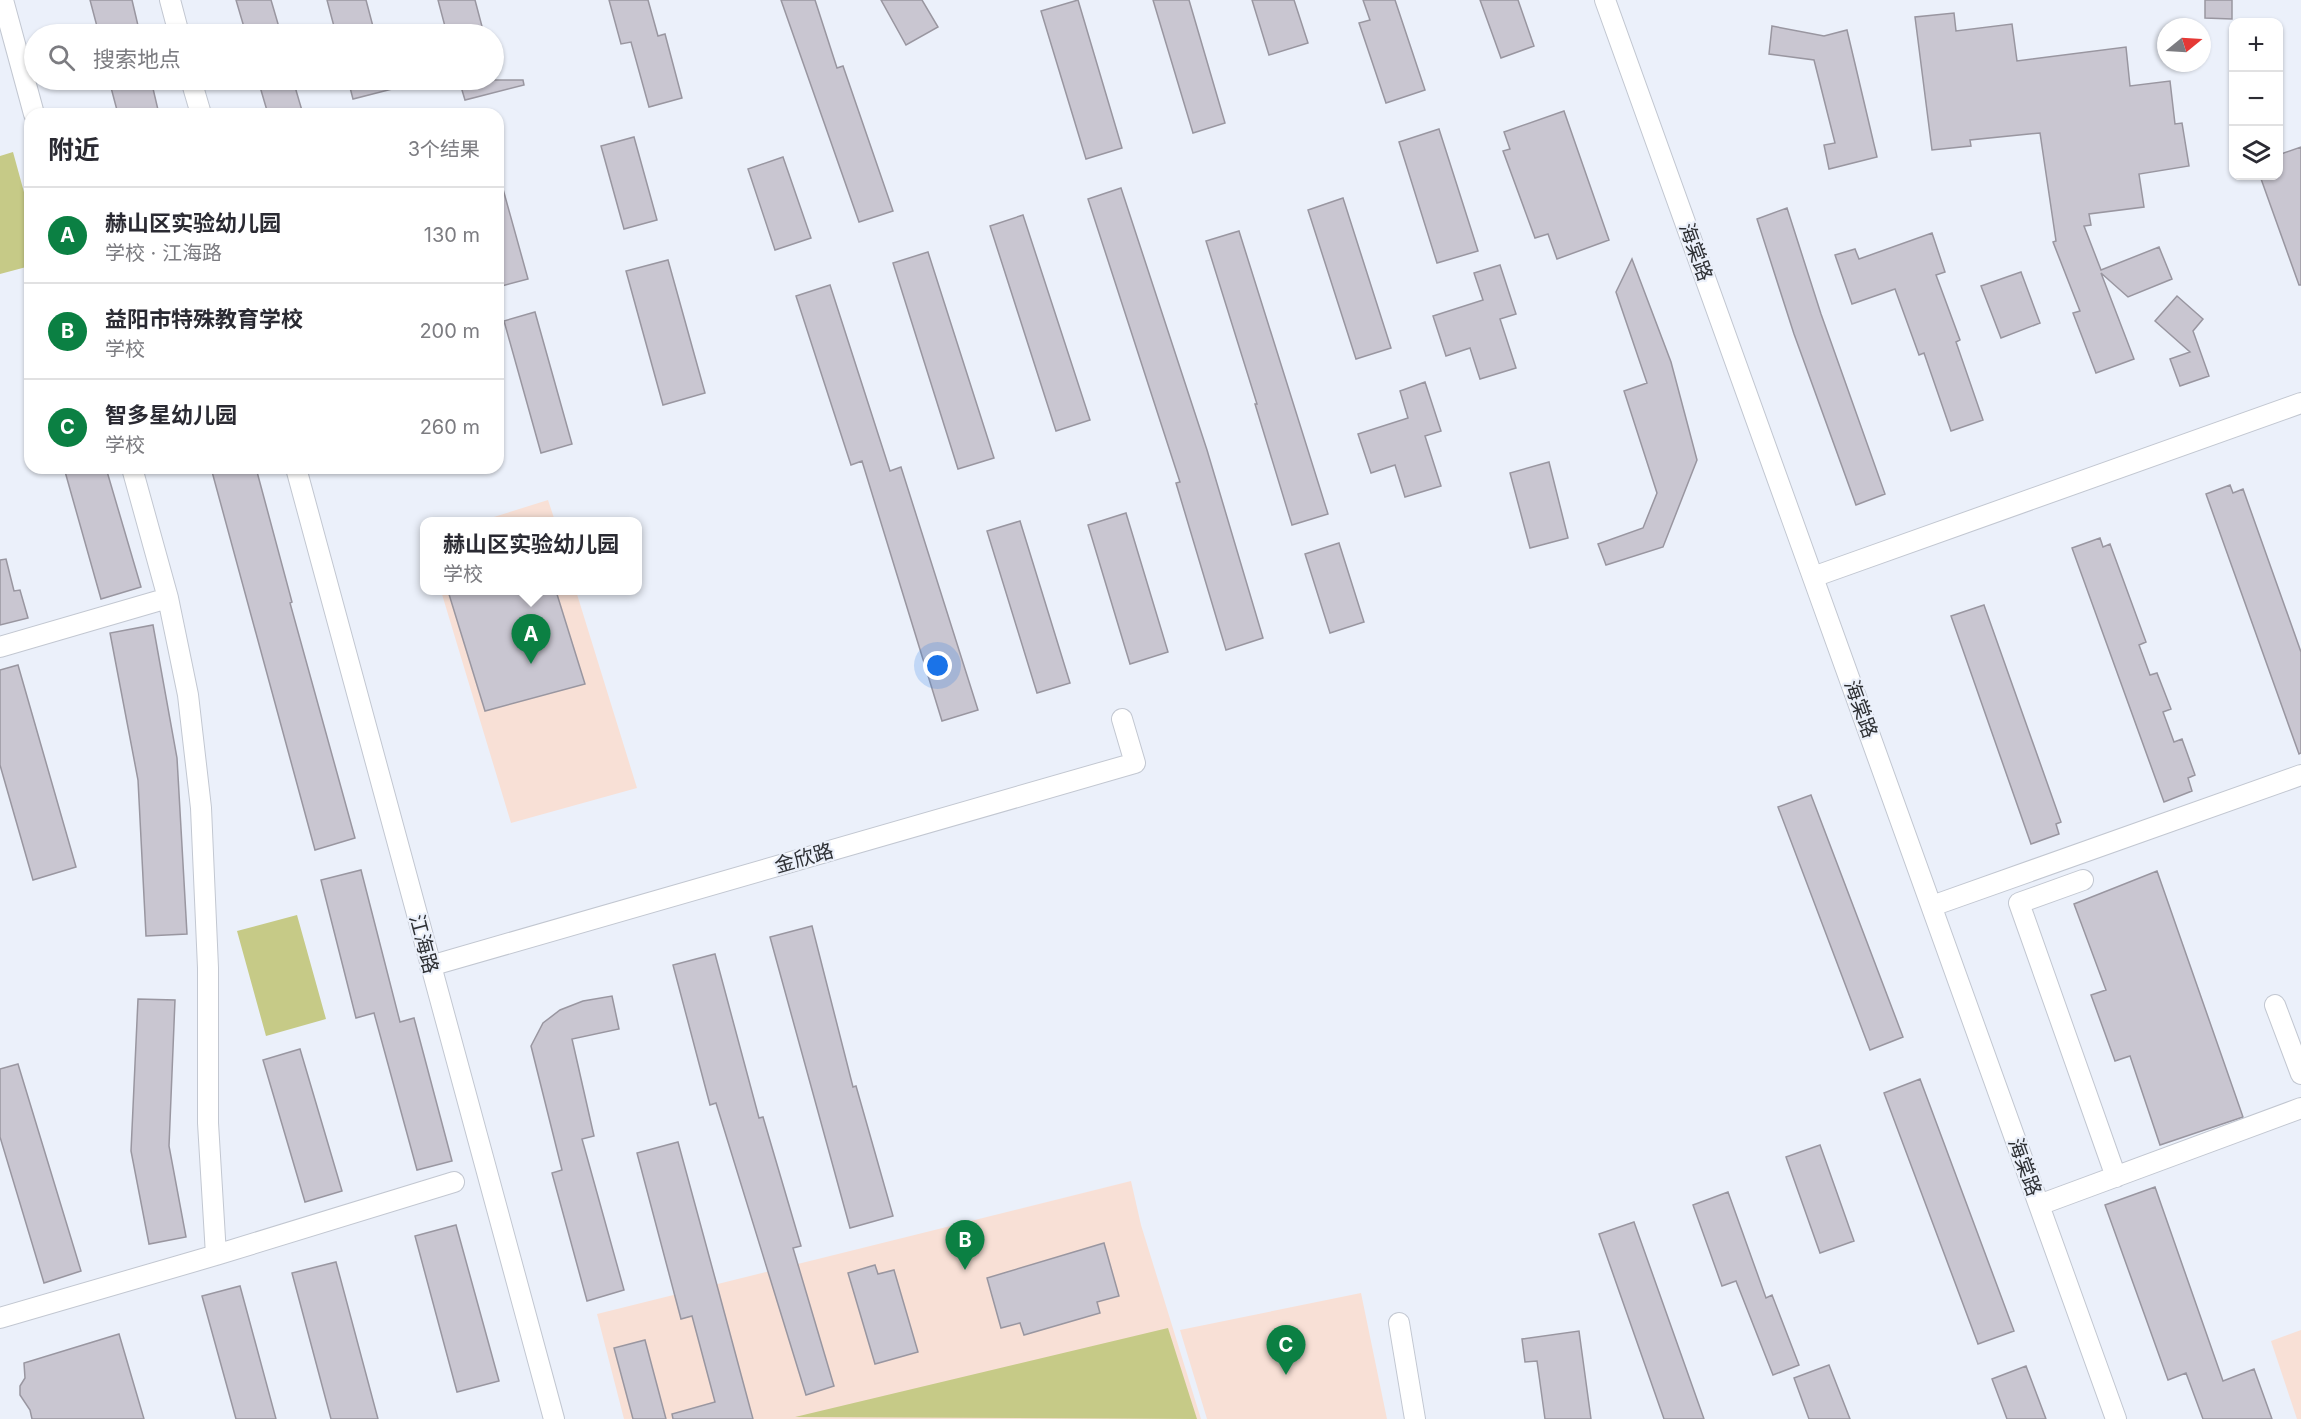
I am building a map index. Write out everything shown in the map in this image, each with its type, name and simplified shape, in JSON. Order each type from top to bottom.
[{"type":"street","points":[[3,0],[24,77]]},
{"type":"street","points":[[170,0],[176,24]]},
{"type":"street","name":"海棠路","points":[[1605,0],[2116,1419]]},
{"type":"street","points":[[27,90],[32,108]]},
{"type":"street","points":[[194,90],[199,108]]},
{"type":"street","points":[[1813,577],[2301,403]]},
{"type":"street","points":[[134,474],[168,598],[188,695],[201,808],[208,968],[208,1123],[216,1255]]},
{"type":"street","name":"江海路","points":[[298,474],[554,1419]]},
{"type":"street","points":[[0,647],[168,598]]},
{"type":"street","name":"金欣路","points":[[430,966],[1135,763],[1122,719]]},
{"type":"street","points":[[1932,906],[2301,775]]},
{"type":"street","points":[[2083,880],[2019,903],[2116,1177]]},
{"type":"street","points":[[2275,1005],[2301,1074]]},
{"type":"street","points":[[2039,1205],[2301,1108]]},
{"type":"street","points":[[0,1318],[454,1182]]},
{"type":"street","points":[[1399,1323],[1415,1419]]},
{"type":"shaded area","points":[[548,500],[554,517],[494,517]]},
{"type":"shaded area","points":[[442,595],[577,595],[637,788],[511,823]]},
{"type":"shaded area","points":[[1131,1181],[1141,1225],[1201,1419],[624,1419],[597,1314]]},
{"type":"shaded area","points":[[1361,1293],[1387,1419],[1207,1419],[1180,1330]]},
{"type":"shaded area","points":[[2301,1330],[2301,1419],[2297,1419],[2271,1341]]},
{"type":"green space","points":[[13,152],[24,192],[24,268],[0,274],[0,156]]},
{"type":"green space","points":[[297,915],[326,1019],[266,1036],[237,931]]},
{"type":"green space","points":[[1168,1328],[1197,1419],[795,1417]]},
{"type":"building","points":[[90,0],[132,0],[138,24],[96,24]]},
{"type":"building","points":[[236,0],[271,0],[278,24],[243,24]]},
{"type":"building","points":[[327,0],[366,0],[372,24],[333,24]]},
{"type":"building","points":[[438,0],[475,0],[481,24],[444,24]]},
{"type":"building","points":[[609,0],[648,0],[658,36],[665,34],[682,98],[649,107],[631,42],[621,44]]},
{"type":"building","points":[[781,0],[815,0],[837,68],[843,66],[893,211],[859,222]]},
{"type":"building","points":[[881,0],[922,0],[938,27],[906,45]]},
{"type":"building","points":[[1078,0],[1122,148],[1086,159],[1041,11]]},
{"type":"building","points":[[1153,0],[1189,0],[1225,123],[1193,133]]},
{"type":"building","points":[[1252,0],[1294,0],[1308,43],[1269,55]]},
{"type":"building","points":[[1363,0],[1395,0],[1425,90],[1386,103],[1359,23],[1370,20]]},
{"type":"building","points":[[1480,0],[1518,0],[1534,46],[1501,58]]},
{"type":"building","points":[[2205,0],[2232,0],[2232,18],[2205,18]]},
{"type":"building","points":[[1954,13],[1956,31],[2012,24],[2017,61],[2126,47],[2130,86],[2170,81],[2175,124],[2182,123],[2189,166],[2139,174],[2144,207],[2089,214],[2091,225],[2084,226],[2101,270],[2159,247],[2172,279],[2128,297],[2101,273],[2134,359],[2096,373],[2073,313],[2080,311],[2053,242],[2056,241],[2040,133],[1970,140],[1971,146],[1932,150],[1915,17]]},
{"type":"building","points":[[1772,26],[1824,36],[1847,30],[1877,157],[1829,169],[1824,145],[1835,143],[1814,60],[1769,54]]},
{"type":"building","points":[[504,80],[523,80],[524,85],[465,100],[462,90],[504,90]]},
{"type":"building","points":[[112,90],[153,90],[158,108],[116,108]]},
{"type":"building","points":[[261,90],[296,90],[301,108],[266,108]]},
{"type":"building","points":[[351,90],[388,90],[353,99]]},
{"type":"building","points":[[1564,111],[1609,240],[1557,259],[1548,234],[1535,238],[1503,151],[1510,149],[1504,132]]},
{"type":"building","points":[[1439,129],[1478,251],[1437,263],[1399,142]]},
{"type":"building","points":[[634,137],[657,220],[624,229],[601,146]]},
{"type":"building","points":[[2301,147],[2301,285],[2299,285],[2261,180],[2283,180],[2283,153]]},
{"type":"building","points":[[783,157],[811,238],[775,250],[748,169]]},
{"type":"building","points":[[1121,188],[1207,450],[1263,638],[1226,650],[1176,483],[1180,482],[1088,199]]},
{"type":"building","points":[[504,193],[528,279],[504,285]]},
{"type":"building","points":[[1343,198],[1391,348],[1356,359],[1308,210]]},
{"type":"building","points":[[1787,208],[1821,314],[1885,494],[1856,505],[1794,334],[1757,219]]},
{"type":"building","points":[[1023,215],[1090,420],[1056,431],[990,226]]},
{"type":"building","points":[[1239,231],[1328,514],[1292,525],[1206,241]]},
{"type":"building","points":[[1932,233],[1945,272],[1936,275],[1960,340],[1956,342],[1983,420],[1951,431],[1924,353],[1919,355],[1895,289],[1852,304],[1835,255],[1855,249],[1859,259]]},
{"type":"building","points":[[928,252],[994,458],[958,469],[893,263]]},
{"type":"building","points":[[1632,259],[1671,362],[1697,460],[1663,547],[1606,565],[1598,544],[1643,528],[1657,493],[1624,391],[1647,383],[1616,292]]},
{"type":"building","points":[[668,260],[705,393],[663,405],[626,271]]},
{"type":"building","points":[[1500,265],[1516,314],[1500,319],[1516,368],[1480,379],[1470,348],[1446,356],[1433,316],[1483,300],[1474,273]]},
{"type":"building","points":[[2021,272],[2040,323],[2001,338],[1981,286]]},
{"type":"building","points":[[830,285],[890,471],[901,467],[978,710],[942,721],[862,461],[851,465],[796,296]]},
{"type":"building","points":[[2177,296],[2203,319],[2193,331],[2209,376],[2180,386],[2170,359],[2190,352],[2155,321]]},
{"type":"building","points":[[535,312],[572,444],[541,453],[504,321]]},
{"type":"building","points":[[1425,382],[1441,431],[1425,436],[1441,486],[1405,497],[1395,465],[1371,473],[1358,434],[1408,418],[1400,391]]},
{"type":"building","points":[[1549,462],[1568,538],[1530,548],[1510,473]]},
{"type":"building","points":[[66,474],[108,474],[141,587],[101,599]]},
{"type":"building","points":[[213,474],[258,474],[292,602],[290,603],[355,838],[315,850]]},
{"type":"building","points":[[2230,485],[2233,493],[2243,489],[2301,652],[2301,753],[2299,754],[2206,494]]},
{"type":"building","points":[[1126,513],[1168,652],[1130,664],[1088,525]]},
{"type":"building","points":[[1020,521],[1070,683],[1037,693],[987,531]]},
{"type":"building","points":[[2100,538],[2103,547],[2110,544],[2146,642],[2139,645],[2150,675],[2157,673],[2171,709],[2163,712],[2174,742],[2182,739],[2195,775],[2188,778],[2192,791],[2164,802],[2072,548]]},
{"type":"building","points":[[1339,543],[1364,622],[1330,633],[1305,554]]},
{"type":"building","points":[[6,559],[14,591],[20,590],[28,618],[0,625],[0,560]]},
{"type":"building","points":[[449,595],[557,595],[585,684],[485,711]]},
{"type":"building","points":[[1984,605],[2061,822],[2056,824],[2059,834],[2031,844],[1951,616]]},
{"type":"building","points":[[153,625],[177,758],[187,934],[146,936],[138,780],[110,633]]},
{"type":"building","points":[[18,665],[76,867],[33,880],[0,765],[0,670]]},
{"type":"building","points":[[1811,795],[1903,1037],[1870,1050],[1778,807]]},
{"type":"building","points":[[361,870],[400,1022],[414,1018],[452,1161],[417,1170],[374,1013],[356,1018],[321,880]]},
{"type":"building","points":[[2157,871],[2243,1117],[2160,1145],[2130,1056],[2115,1061],[2091,995],[2106,990],[2074,904]]},
{"type":"building","points":[[812,926],[853,1087],[856,1086],[893,1216],[850,1228],[770,937]]},
{"type":"building","points":[[715,954],[759,1118],[763,1117],[801,1246],[793,1248],[834,1386],[806,1395],[716,1103],[710,1105],[673,965]]},
{"type":"building","points":[[612,996],[619,1029],[572,1039],[594,1136],[582,1139],[624,1290],[587,1301],[552,1173],[562,1170],[531,1046],[543,1023],[560,1010],[583,1001]]},
{"type":"building","points":[[138,999],[175,1000],[169,1146],[186,1237],[149,1244],[131,1151]]},
{"type":"building","points":[[300,1049],[342,1191],[305,1202],[263,1060]]},
{"type":"building","points":[[18,1064],[81,1271],[44,1283],[0,1137],[0,1069]]},
{"type":"building","points":[[1920,1079],[2014,1331],[1978,1344],[1884,1093]]},
{"type":"building","points":[[678,1142],[753,1419],[673,1419],[672,1414],[715,1402],[692,1316],[681,1319],[637,1153]]},
{"type":"building","points":[[1820,1145],[1854,1241],[1820,1253],[1786,1157]]},
{"type":"building","points":[[2155,1187],[2223,1381],[2254,1369],[2272,1419],[2203,1419],[2186,1373],[2168,1380],[2105,1205]]},
{"type":"building","points":[[1728,1192],[1766,1298],[1772,1295],[1799,1365],[1773,1375],[1736,1281],[1722,1286],[1693,1205]]},
{"type":"building","points":[[1634,1222],[1704,1419],[1664,1419],[1599,1234]]},
{"type":"building","points":[[456,1225],[499,1381],[457,1392],[415,1236]]},
{"type":"building","points":[[1104,1243],[1119,1296],[1097,1302],[1100,1313],[1024,1335],[1020,1323],[1001,1328],[987,1278]]},
{"type":"building","points":[[336,1262],[378,1419],[331,1419],[292,1273]]},
{"type":"building","points":[[875,1265],[878,1274],[894,1270],[918,1352],[875,1364],[848,1273]]},
{"type":"building","points":[[240,1286],[276,1419],[236,1419],[202,1296]]},
{"type":"building","points":[[1579,1331],[1591,1419],[1545,1419],[1537,1361],[1525,1362],[1522,1339]]},
{"type":"building","points":[[119,1334],[144,1419],[32,1419],[30,1410],[20,1395],[20,1386],[25,1378],[24,1363]]},
{"type":"building","points":[[645,1340],[666,1419],[633,1419],[614,1348]]},
{"type":"building","points":[[1829,1365],[1850,1419],[1809,1419],[1794,1378]]},
{"type":"building","points":[[2026,1366],[2046,1419],[2007,1419],[1992,1379]]},
{"type":"place","name":"赫山区实验幼儿园","points":[[531,664]]},
{"type":"place","name":"益阳市特殊教育学校","points":[[965,1270]]},
{"type":"place","name":"智多星幼儿园","points":[[1286,1375]]}]
